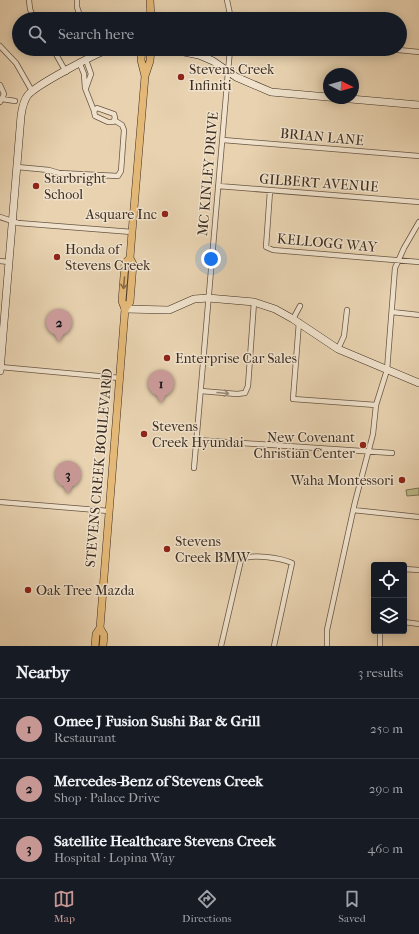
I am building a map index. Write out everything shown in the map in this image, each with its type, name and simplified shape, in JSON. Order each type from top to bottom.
[{"type":"main road","name":"STEVENS CREEK BOULEVARD","points":[[141,56],[145,76]]},
{"type":"main road","name":"STEVENS CREEK BOULEVARD","points":[[95,646],[96,634],[100,628],[120,378],[125,310],[122,301],[125,263],[130,258],[145,76],[151,56]]},
{"type":"main road","name":"STEVENS CREEK BOULEVARD","points":[[100,628],[104,635],[103,646]]},
{"type":"street","points":[[29,0],[31,12]]},
{"type":"street","points":[[77,0],[76,7],[78,12]]},
{"type":"street","points":[[227,0],[230,12]]},
{"type":"street","points":[[0,46],[16,63],[32,91]]},
{"type":"street","points":[[407,51],[419,52]]},
{"type":"street","points":[[57,56],[66,72]]},
{"type":"street","points":[[0,371],[2,315],[9,262],[22,108],[27,96],[32,91],[91,56]]},
{"type":"street","points":[[200,56],[213,61],[228,72],[254,86],[272,92],[419,106]]},
{"type":"street","name":"MC KINLEY DRIVE","points":[[194,468],[229,56]]},
{"type":"street","points":[[83,62],[84,74],[87,80],[86,90],[95,116],[112,123],[114,120]]},
{"type":"street","points":[[0,85],[4,94],[1,102],[15,100]]},
{"type":"street","points":[[94,111],[97,108],[101,108],[114,114],[114,120]]},
{"type":"street","points":[[17,167],[66,173],[118,176],[121,171],[124,130],[122,126],[114,120]]},
{"type":"street","name":"BRIAN LANE","points":[[223,140],[419,156]]},
{"type":"street","name":"GILBERT AVENUE","points":[[218,186],[419,202]]},
{"type":"street","name":"KELLOGG WAY","points":[[270,191],[266,247],[273,250],[419,262]]},
{"type":"street","points":[[0,217],[12,221],[132,232]]},
{"type":"street","points":[[327,646],[327,630],[353,510],[373,434],[376,405],[387,370],[395,268],[419,222]]},
{"type":"street","points":[[0,261],[9,262]]},
{"type":"street","points":[[125,310],[169,310],[194,299],[208,298],[254,302],[275,309],[296,320],[338,349],[419,383]]},
{"type":"street","points":[[201,391],[237,394],[245,393],[248,386],[254,302]]},
{"type":"street","points":[[300,306],[296,320],[293,399],[376,405]]},
{"type":"street","points":[[338,349],[344,336],[347,310]]},
{"type":"street","points":[[392,312],[419,315]]},
{"type":"street","points":[[0,367],[120,378]]},
{"type":"street","points":[[197,440],[368,453],[392,453]]},
{"type":"street","points":[[0,502],[109,511]]},
{"type":"street","points":[[353,510],[419,517]]},
{"type":"street","points":[[221,646],[241,560],[247,556],[285,560],[292,563],[274,646]]},
{"type":"street","points":[[407,569],[419,570]]},
{"type":"street","points":[[407,622],[419,624]]},
{"type":"street","points":[[380,634],[380,646]]},
{"type":"shaded area","points":[[419,488],[419,495],[407,496],[406,490]]},
{"type":"place","name":"Stevens Creek Infiniti","points":[[181,77]]},
{"type":"place","name":"Starbright School","points":[[36,186]]},
{"type":"place","name":"Asquare Inc","points":[[165,214]]},
{"type":"place","name":"Honda of Stevens Creek","points":[[57,257]]},
{"type":"place","name":"Mercedes-Benz of Stevens Creek","points":[[59,342]]},
{"type":"place","name":"Enterprise Car Sales","points":[[167,358]]},
{"type":"place","name":"Omee J Fusion Sushi Bar & Grill","points":[[161,403]]},
{"type":"place","name":"Stevens Creek Hyundai","points":[[144,434]]},
{"type":"place","name":"New Covenant Christian Center","points":[[363,445]]},
{"type":"place","name":"Waha Montessori","points":[[402,480]]},
{"type":"place","name":"Satellite Healthcare Stevens Creek","points":[[68,494]]},
{"type":"place","name":"Stevens Creek BMW","points":[[167,549]]},
{"type":"place","name":"Oak Tree Mazda","points":[[28,590]]}]
